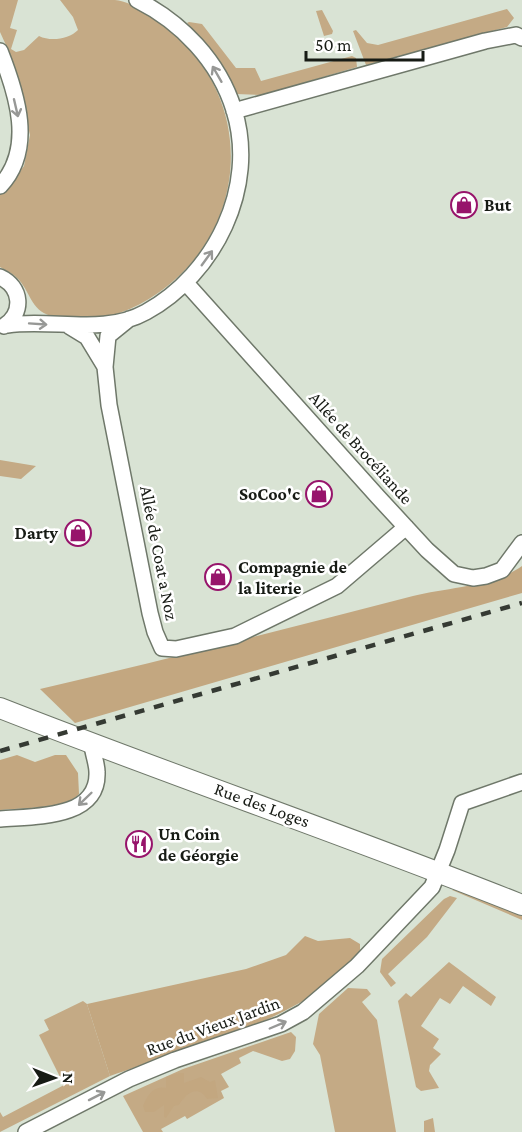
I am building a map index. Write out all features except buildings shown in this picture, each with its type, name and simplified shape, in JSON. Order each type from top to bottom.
[{"type":"street","points":[[4,326],[21,323],[92,325],[129,319],[145,312],[186,284],[210,255],[230,215],[239,166],[234,111],[213,67],[200,48],[166,17],[136,0]]},
{"type":"street","points":[[234,111],[485,41],[516,35],[522,38]]},
{"type":"street","points":[[0,51],[15,101],[21,142],[16,164],[0,186]]},
{"type":"street","points":[[0,277],[13,286],[18,299],[16,313],[4,326]]},
{"type":"street","name":"Allée de Brocéliande","points":[[186,284],[406,527],[454,574],[473,578],[502,570],[522,543]]},
{"type":"street","name":"Allée de Coat a Noz","points":[[129,319],[108,336],[105,367],[109,405],[150,613],[154,632],[162,648],[176,649],[235,636],[337,586],[406,527]]},
{"type":"street","name":"Allée de Coat a Noz","points":[[69,326],[87,337],[105,367]]},
{"type":"street","name":"Rue des Loges","points":[[0,708],[92,745],[242,798],[522,905]]},
{"type":"street","points":[[0,819],[72,810],[84,803],[93,792],[97,773],[92,745]]},
{"type":"street","name":"Rue du Vieux Jardin","points":[[26,1132],[138,1075],[175,1059],[281,1024],[303,1012],[357,966],[432,887],[462,803],[522,782]]},
{"type":"shaded area","points":[[0,0],[18,0],[10,28],[17,30],[11,49],[16,52],[24,50],[39,36],[60,39],[78,30],[73,17],[60,0],[115,0],[131,4],[174,34],[201,63],[219,96],[229,131],[230,167],[224,203],[210,237],[188,267],[158,293],[122,312],[83,319],[47,315],[36,307],[17,278],[0,267],[0,195],[24,166],[30,135],[10,54],[0,32]]},
{"type":"shaded area","points":[[507,9],[514,18],[507,27],[366,65],[353,31],[356,30],[367,43],[378,45]]},
{"type":"shaded area","points":[[322,10],[333,31],[332,34],[324,36],[316,11]]},
{"type":"shaded area","points":[[187,23],[202,24],[236,68],[255,68],[261,81],[352,56],[356,58],[357,67],[262,95],[236,94],[209,47]]},
{"type":"shaded area","points":[[0,460],[36,466],[21,479],[0,476]]},
{"type":"shaded area","points":[[522,566],[522,593],[75,723],[40,689],[413,596],[484,582]]},
{"type":"shaded area","points":[[17,755],[35,762],[55,755],[66,755],[78,773],[79,794],[64,803],[0,810],[0,760]]},
{"type":"shaded area","points":[[460,889],[522,916],[522,920],[452,890]]},
{"type":"shaded area","points":[[450,896],[457,898],[427,937],[388,974],[396,983],[391,987],[380,972],[382,959],[444,899]]},
{"type":"shaded area","points":[[305,936],[318,941],[350,938],[360,944],[360,950],[342,973],[283,1012],[210,1042],[110,1076],[87,1004],[246,969],[286,955]]},
{"type":"shaded area","points":[[449,962],[496,997],[491,1006],[463,986],[450,1004],[440,998],[421,1026],[439,1039],[433,1048],[441,1054],[430,1065],[429,1071],[439,1088],[421,1091],[416,1087],[398,1001],[406,993],[411,997]]},
{"type":"shaded area","points":[[348,988],[367,989],[371,994],[362,1002],[377,1020],[396,1132],[335,1132],[320,1055],[313,1044],[319,1014]]},
{"type":"shaded area","points":[[83,1001],[87,1004],[110,1076],[0,1132],[0,1112],[3,1117],[64,1085],[39,1035],[49,1030],[44,1020]]},
{"type":"shaded area","points":[[291,1032],[296,1037],[295,1051],[290,1059],[282,1061],[253,1051],[239,1058],[241,1063],[221,1074],[229,1087],[221,1091],[224,1098],[187,1119],[185,1116],[161,1129],[163,1132],[143,1132],[123,1096],[183,1069]]},
{"type":"shaded area","points":[[184,1073],[184,1083],[201,1077],[210,1082],[215,1080],[218,1098],[207,1099],[204,1094],[196,1091],[185,1097],[179,1105],[174,1106],[166,1118],[164,1117],[164,1105],[154,1112],[145,1112],[143,1106],[151,1092],[157,1088],[166,1088],[166,1077]]},
{"type":"shaded area","points":[[433,1118],[435,1132],[424,1132],[424,1121]]},
{"type":"railway","points":[[0,751],[522,603]]},
{"type":"place","name":"But","points":[[464,205]]},
{"type":"place","name":"SoCoo'c","points":[[319,494]]},
{"type":"place","name":"Darty","points":[[78,533]]},
{"type":"place","name":"Compagnie de la literie","points":[[218,577]]},
{"type":"place","name":"Un Coin de Géorgie","points":[[139,844]]}]
